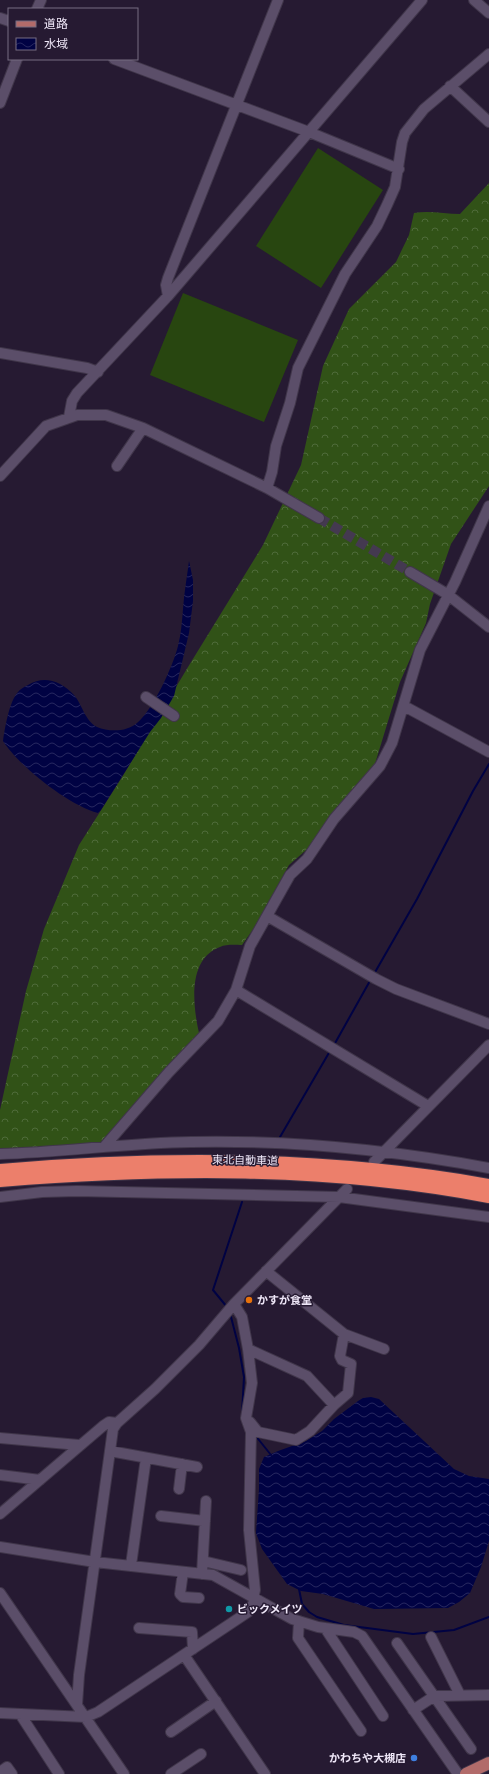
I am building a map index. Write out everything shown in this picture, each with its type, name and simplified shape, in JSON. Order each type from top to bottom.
[{"type":"highway","name":"東北自動車道","points":[[0,1170],[140,1161],[214,1160],[273,1162],[376,1169],[489,1185]]},
{"type":"highway","name":"東北自動車道","points":[[0,1181],[105,1174],[214,1172],[273,1173],[414,1185],[489,1197]]},
{"type":"main road","points":[[465,1774],[489,1763]]},
{"type":"street","points":[[168,296],[166,286],[168,278],[278,0]]},
{"type":"street","points":[[69,417],[73,398],[168,296],[422,0]]},
{"type":"street","points":[[474,0],[489,13]]},
{"type":"street","points":[[267,488],[272,472],[276,446],[290,403],[298,368],[344,274],[377,226],[395,186],[402,142],[408,127],[424,109],[489,54]]},
{"type":"street","points":[[0,103],[17,60]]},
{"type":"street","points":[[117,60],[309,132],[398,169]]},
{"type":"street","points":[[450,86],[489,122]]},
{"type":"street","points":[[0,352],[87,368],[98,372]]},
{"type":"street","points":[[0,476],[46,426],[69,417],[90,414],[106,415],[143,428],[267,488],[319,518]]},
{"type":"street","points":[[117,466],[143,428]]},
{"type":"street","points":[[104,1147],[169,1072],[218,1021],[236,990],[250,946],[279,897],[290,875],[307,859],[334,819],[380,766],[392,743],[420,650],[489,506]]},
{"type":"street","points":[[410,572],[447,594],[489,627]]},
{"type":"street","points":[[146,697],[174,716]]},
{"type":"street","points":[[404,706],[489,752]]},
{"type":"street","points":[[267,916],[396,989],[489,1024]]},
{"type":"street","points":[[236,990],[428,1106]]},
{"type":"street","points":[[374,1162],[489,1045]]},
{"type":"street","points":[[0,1154],[198,1142],[276,1144],[384,1152],[448,1160],[489,1168]]},
{"type":"street","points":[[77,1705],[79,1675],[113,1429],[116,1423],[155,1389],[199,1345],[234,1304],[347,1189]]},
{"type":"street","points":[[0,1197],[77,1190],[339,1197],[489,1217]]},
{"type":"street","points":[[266,1271],[344,1334],[384,1349]]},
{"type":"street","points":[[0,1713],[86,1717],[98,1712],[248,1612],[255,1599],[249,1530],[251,1432],[246,1418],[252,1383],[242,1317],[234,1304]]},
{"type":"street","points":[[246,1418],[258,1432],[296,1440],[310,1431],[334,1405],[348,1393],[350,1364],[342,1360],[340,1356],[344,1334]]},
{"type":"street","points":[[248,1349],[307,1376],[334,1405]]},
{"type":"street","points":[[0,1514],[103,1426],[109,1422],[116,1423]]},
{"type":"street","points":[[0,1438],[80,1445]]},
{"type":"street","points":[[110,1451],[198,1467]]},
{"type":"street","points":[[131,1565],[146,1458]]},
{"type":"street","points":[[179,1489],[182,1464]]},
{"type":"street","points":[[0,1475],[40,1480]]},
{"type":"street","points":[[202,1574],[206,1501]]},
{"type":"street","points":[[161,1516],[205,1522]]},
{"type":"street","points":[[0,1547],[95,1562],[216,1576],[255,1599],[299,1621],[325,1628],[354,1632],[362,1636],[413,1710],[465,1774]]},
{"type":"street","points":[[203,1561],[241,1570]]},
{"type":"street","points":[[183,1572],[180,1594],[183,1596],[199,1598]]},
{"type":"street","points":[[0,1593],[124,1774]]},
{"type":"street","points":[[299,1621],[298,1638],[361,1731]]},
{"type":"street","points":[[139,1628],[192,1632],[194,1649]]},
{"type":"street","points":[[325,1628],[383,1716]]},
{"type":"street","points":[[431,1637],[460,1696]]},
{"type":"street","points":[[396,1643],[471,1750]]},
{"type":"street","points":[[184,1655],[266,1774]]},
{"type":"street","points":[[413,1710],[433,1697],[489,1695]]},
{"type":"street","points":[[170,1732],[216,1701]]},
{"type":"street","points":[[20,1714],[59,1774]]},
{"type":"street","points":[[171,1774],[201,1754]]},
{"type":"street","points":[[0,1772],[7,1766],[12,1774]]},
{"type":"green space","points":[[318,148],[383,190],[321,288],[256,246]]},
{"type":"green space","points":[[489,183],[489,486],[451,544],[430,604],[426,623],[400,682],[374,767],[313,844],[289,865],[254,928],[242,945],[222,946],[209,953],[202,962],[197,972],[194,997],[199,1033],[105,1142],[26,1150],[0,1149],[0,1110],[26,991],[44,929],[79,845],[124,774],[263,545],[301,465],[323,366],[349,309],[396,262],[409,235],[414,213],[431,212],[460,214]]},
{"type":"green space","points":[[183,293],[298,340],[264,422],[150,375]]},
{"type":"water","points":[[189,561],[193,580],[193,601],[189,633],[174,696],[101,810],[98,813],[86,809],[59,793],[32,773],[10,751],[3,741],[12,702],[21,689],[34,682],[40,680],[52,681],[64,686],[74,695],[89,721],[97,727],[107,730],[123,730],[137,723],[143,717],[162,687],[178,646]]},
{"type":"water","points":[[371,1397],[379,1399],[454,1469],[469,1476],[489,1479],[489,1541],[481,1567],[470,1593],[459,1602],[448,1608],[374,1609],[323,1594],[301,1591],[287,1584],[262,1549],[256,1533],[259,1469],[264,1457],[306,1441],[322,1431],[334,1419],[358,1401],[363,1398]]},
{"type":"waterway","points":[[374,974],[417,899],[473,791],[489,764]]},
{"type":"waterway","points":[[334,1045],[371,979]]},
{"type":"waterway","points":[[280,1137],[330,1051]]},
{"type":"waterway","points":[[227,1307],[213,1290],[242,1202]]},
{"type":"waterway","points":[[230,1313],[239,1348],[244,1377],[242,1413]]},
{"type":"waterway","points":[[255,1435],[271,1455]]},
{"type":"waterway","points":[[299,1589],[302,1604],[309,1612],[317,1617],[344,1625],[413,1634],[454,1630],[489,1617]]},
{"type":"tunnel","points":[[319,518],[410,572]]},
{"type":"place","name":"かすが食堂","points":[[249,1300]]},
{"type":"place","name":"ビックメイツ","points":[[229,1609]]},
{"type":"place","name":"かわちや大槻店","points":[[414,1758]]}]
